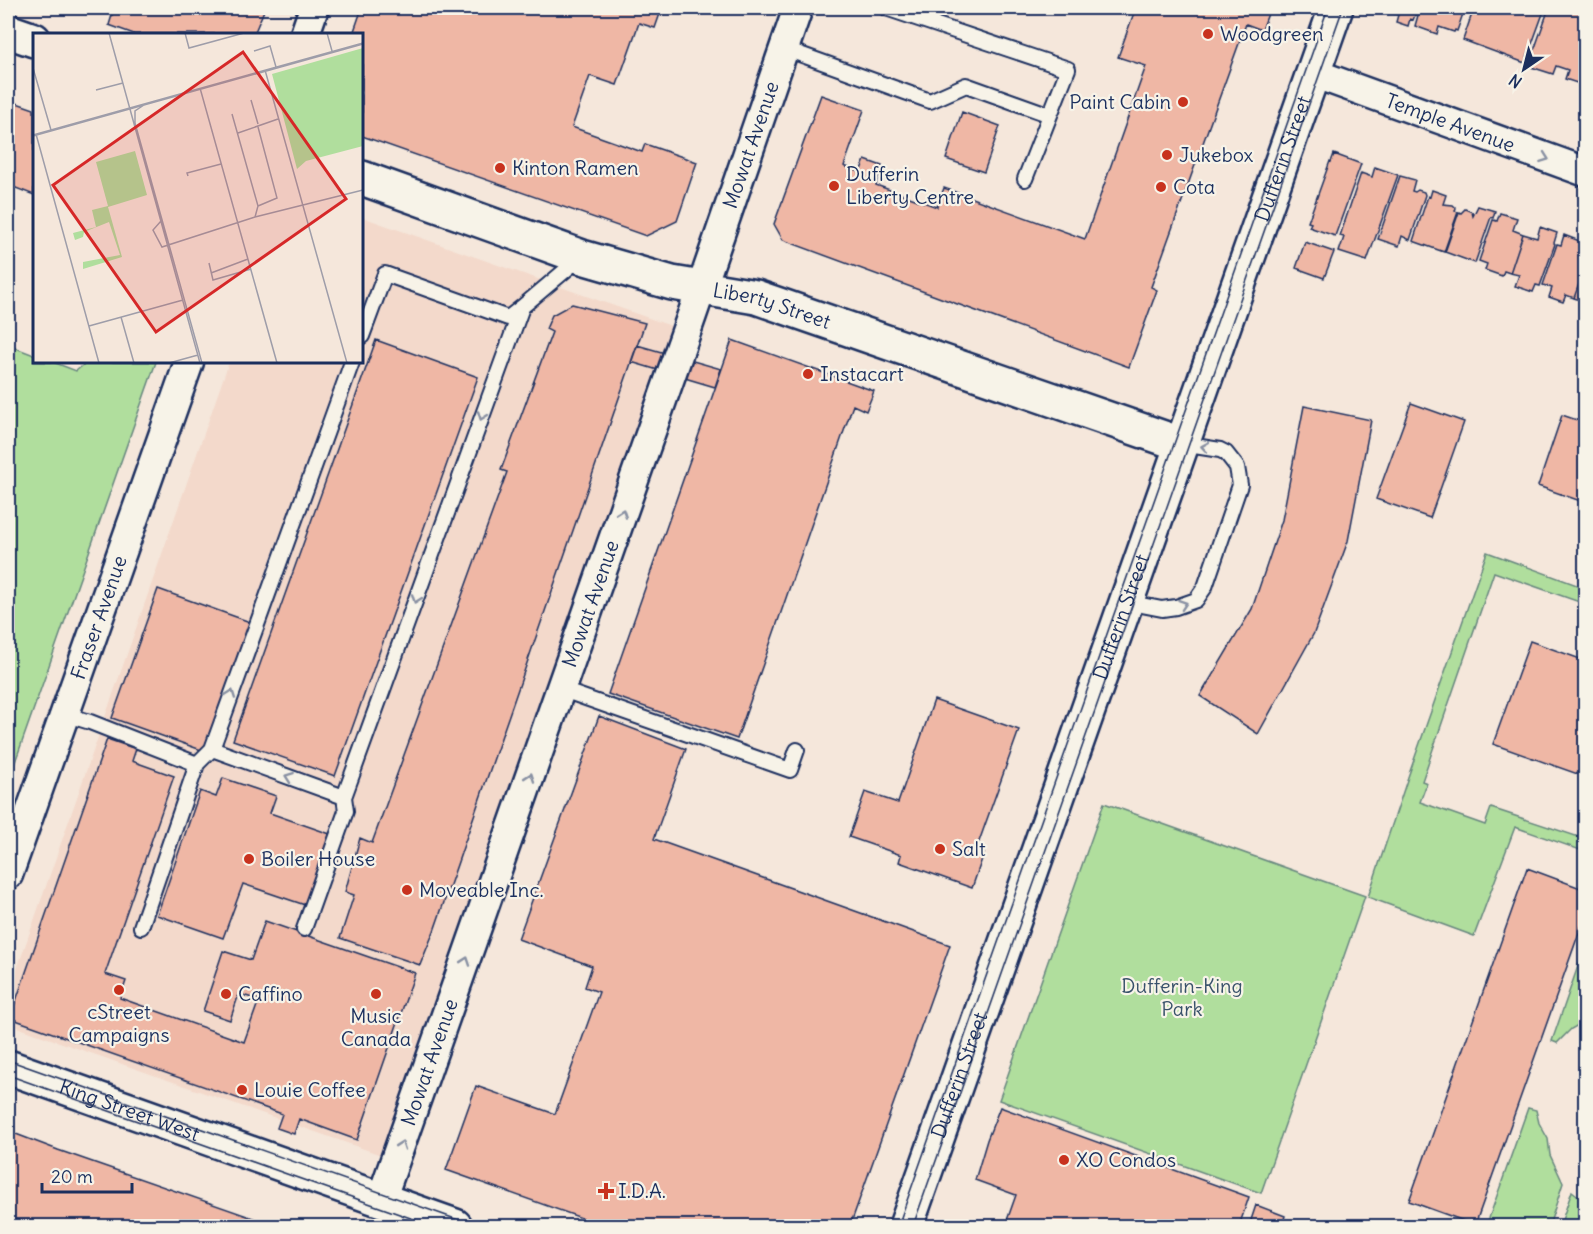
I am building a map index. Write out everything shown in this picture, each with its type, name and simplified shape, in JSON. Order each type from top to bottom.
[{"type":"main road","name":"Dufferin Street","points":[[906,1227],[1336,8]]},
{"type":"main road","points":[[8,31],[33,40]]},
{"type":"main road","name":"Liberty Street","points":[[363,178],[582,257],[672,283],[756,297],[1181,444]]},
{"type":"main road","name":"King Street West","points":[[8,1068],[455,1227]]},
{"type":"street","points":[[305,33],[314,8]]},
{"type":"street","name":"Mowat Avenue","points":[[381,1200],[798,8]]},
{"type":"street","name":"Temple Avenue","points":[[1313,73],[1586,172]]},
{"type":"street","name":"Fraser Avenue","points":[[8,875],[189,363]]},
{"type":"lane","points":[[886,8],[1068,69],[1025,178]]},
{"type":"lane","points":[[783,48],[930,101],[966,85],[1050,115]]},
{"type":"lane","points":[[363,333],[385,274],[508,318],[582,257]]},
{"type":"lane","points":[[304,929],[346,811],[344,797],[522,308]]},
{"type":"lane","points":[[141,927],[197,764],[212,749],[352,363]]},
{"type":"lane","points":[[1126,602],[1162,609],[1176,607],[1196,600],[1205,587],[1240,485],[1237,467],[1226,453],[1220,450],[1181,444]]},
{"type":"lane","points":[[560,689],[790,770],[797,750]]},
{"type":"lane","points":[[64,714],[197,764]]},
{"type":"lane","points":[[212,749],[344,797]]},
{"type":"shaded area","points":[[363,217],[674,327],[384,1156],[8,1024],[8,995],[229,363],[363,363]]},
{"type":"green space","points":[[8,345],[33,355],[33,363],[56,363],[76,371],[86,363],[156,363],[8,782]]},
{"type":"green space","points":[[1487,552],[1585,588],[1585,604],[1494,572],[1422,781],[1427,783],[1420,802],[1485,825],[1491,808],[1585,839],[1586,852],[1515,827],[1474,936],[1368,897]]},
{"type":"green space","name":"Dufferin-King Park","points":[[1104,803],[1365,896],[1261,1193],[999,1100]]},
{"type":"green space","points":[[1585,946],[1585,1021],[1571,1029],[1557,1043],[1552,1041]]},
{"type":"green space","points":[[1528,1108],[1536,1110],[1539,1123],[1548,1139],[1550,1155],[1563,1183],[1549,1226],[1479,1226],[1480,1223],[1487,1224]]},
{"type":"green space","points":[[1572,1191],[1585,1201],[1585,1226],[1560,1226]]},
{"type":"building","points":[[99,8],[265,8],[254,33],[131,33],[109,25],[113,12]]},
{"type":"building","points":[[362,8],[662,8],[655,28],[639,23],[617,85],[590,76],[572,127],[642,152],[645,144],[697,162],[677,221],[646,236],[363,136],[363,33],[353,33]]},
{"type":"building","name":"Dufferin Liberty Centre","points":[[1129,8],[1270,8],[1262,30],[1246,24],[1151,287],[1157,290],[1129,367],[783,240],[774,224],[821,95],[864,110],[844,166],[860,172],[865,160],[882,166],[876,185],[937,207],[944,188],[1085,239],[1146,66],[1118,57],[1135,10]]},
{"type":"building","points":[[1383,8],[1418,8],[1408,26],[1396,22],[1398,15]]},
{"type":"building","points":[[1420,8],[1465,8],[1457,31],[1439,27],[1437,34],[1415,26]]},
{"type":"building","points":[[1474,8],[1545,8],[1525,63],[1463,40]]},
{"type":"building","points":[[1549,8],[1586,8],[1586,86],[1565,79],[1568,70],[1556,66],[1553,74],[1531,67],[1534,59],[1531,59]]},
{"type":"building","points":[[8,100],[33,109],[33,195],[8,185]]},
{"type":"building","points":[[962,112],[1000,126],[984,172],[946,159]]},
{"type":"building","points":[[1334,154],[1361,164],[1335,236],[1309,227],[1311,223],[1308,222]]},
{"type":"building","points":[[1375,167],[1398,175],[1367,261],[1339,252],[1344,237],[1340,236],[1361,173],[1372,177]]},
{"type":"building","points":[[1400,176],[1415,180],[1412,191],[1418,190],[1424,192],[1425,195],[1410,240],[1402,236],[1399,246],[1378,239]]},
{"type":"building","points":[[1432,190],[1446,195],[1443,204],[1453,205],[1456,208],[1455,211],[1458,212],[1444,252],[1413,241]]},
{"type":"building","points":[[1478,206],[1495,211],[1475,263],[1445,252],[1459,212],[1465,209],[1472,212],[1473,216]]},
{"type":"building","points":[[1500,213],[1517,218],[1513,230],[1523,234],[1510,273],[1504,271],[1502,276],[1485,270],[1487,264],[1479,261],[1493,220],[1497,221]]},
{"type":"building","points":[[1540,227],[1557,233],[1540,286],[1536,285],[1533,292],[1515,286],[1519,275],[1510,273],[1523,234],[1537,238]]},
{"type":"building","points":[[1586,231],[1586,264],[1574,298],[1566,295],[1563,302],[1549,297],[1552,288],[1543,285],[1557,244],[1561,245],[1564,235],[1582,242]]},
{"type":"building","points":[[1305,242],[1334,252],[1324,278],[1296,268]]},
{"type":"building","points":[[1586,264],[1586,311],[1580,309],[1583,301],[1574,298]]},
{"type":"building","points":[[572,304],[645,323],[434,931],[420,965],[340,938],[354,895],[345,892],[360,838],[372,843],[507,472],[501,470],[552,332],[546,329],[552,315]]},
{"type":"building","points":[[376,340],[478,377],[335,776],[233,740]]},
{"type":"building","points":[[732,340],[874,391],[866,411],[853,405],[737,739],[608,694]]},
{"type":"building","points":[[637,345],[721,369],[715,387],[631,362]]},
{"type":"building","points":[[1411,403],[1464,422],[1430,518],[1376,499]]},
{"type":"building","points":[[1304,406],[1371,420],[1348,541],[1314,633],[1258,734],[1200,696],[1252,609],[1282,520]]},
{"type":"building","points":[[1562,415],[1586,423],[1586,503],[1538,486]]},
{"type":"building","points":[[158,589],[250,622],[204,751],[112,718]]},
{"type":"building","points":[[1530,641],[1586,661],[1586,777],[1493,744]]},
{"type":"building","points":[[934,700],[1019,730],[976,850],[984,853],[972,888],[899,862],[901,855],[849,837],[865,792],[898,803]]},
{"type":"building","points":[[599,716],[686,749],[654,839],[950,945],[850,1226],[604,1226],[446,1170],[476,1086],[555,1114],[599,992],[585,987],[592,966],[518,939]]},
{"type":"building","points":[[107,739],[136,749],[132,761],[174,776],[105,974],[126,981],[120,998],[244,1042],[259,1000],[239,994],[230,1020],[203,1011],[223,951],[251,960],[265,921],[415,973],[357,1140],[299,1119],[294,1134],[277,1128],[282,1114],[10,1018]]},
{"type":"building","name":"Boiler House","points":[[223,778],[276,796],[270,813],[330,834],[305,905],[243,884],[223,938],[157,915],[200,791],[216,797]]},
{"type":"building","points":[[1527,868],[1586,890],[1586,913],[1475,1225],[1409,1201]]},
{"type":"building","name":"XO Condos","points":[[1000,1107],[1249,1197],[1239,1226],[1005,1226],[1016,1195],[975,1180]]},
{"type":"building","points":[[8,1131],[58,1150],[276,1226],[8,1226]]},
{"type":"building","points":[[1256,1205],[1285,1216],[1282,1226],[1249,1226]]},
{"type":"tram line","points":[[898,1226],[1328,8]]},
{"type":"tram line","points":[[913,1226],[1343,8]]},
{"type":"tram line","points":[[8,1060],[475,1226]]},
{"type":"tram line","points":[[8,1075],[433,1226]]},
{"type":"place","name":"Woodgreen","points":[[1208,34]]},
{"type":"place","name":"Paint Cabin","points":[[1183,102]]},
{"type":"place","name":"Jukebox","points":[[1167,155]]},
{"type":"place","name":"Kinton Ramen","points":[[500,168]]},
{"type":"place","name":"Dufferin Liberty Centre","points":[[834,186]]},
{"type":"place","name":"Cota","points":[[1161,187]]},
{"type":"place","name":"Instacart","points":[[808,374]]},
{"type":"place","name":"Salt","points":[[940,849]]},
{"type":"place","name":"Boiler House","points":[[249,859]]},
{"type":"place","name":"Moveable Inc.","points":[[407,890]]},
{"type":"place","name":"cStreet Campaigns","points":[[119,990]]},
{"type":"place","name":"Caffino","points":[[226,994]]},
{"type":"place","name":"Music Canada","points":[[376,994]]},
{"type":"place","name":"Louie Coffee","points":[[242,1090]]},
{"type":"place","name":"XO Condos","points":[[1064,1160]]},
{"type":"place","name":"I.D.A.","points":[[606,1191]]}]
